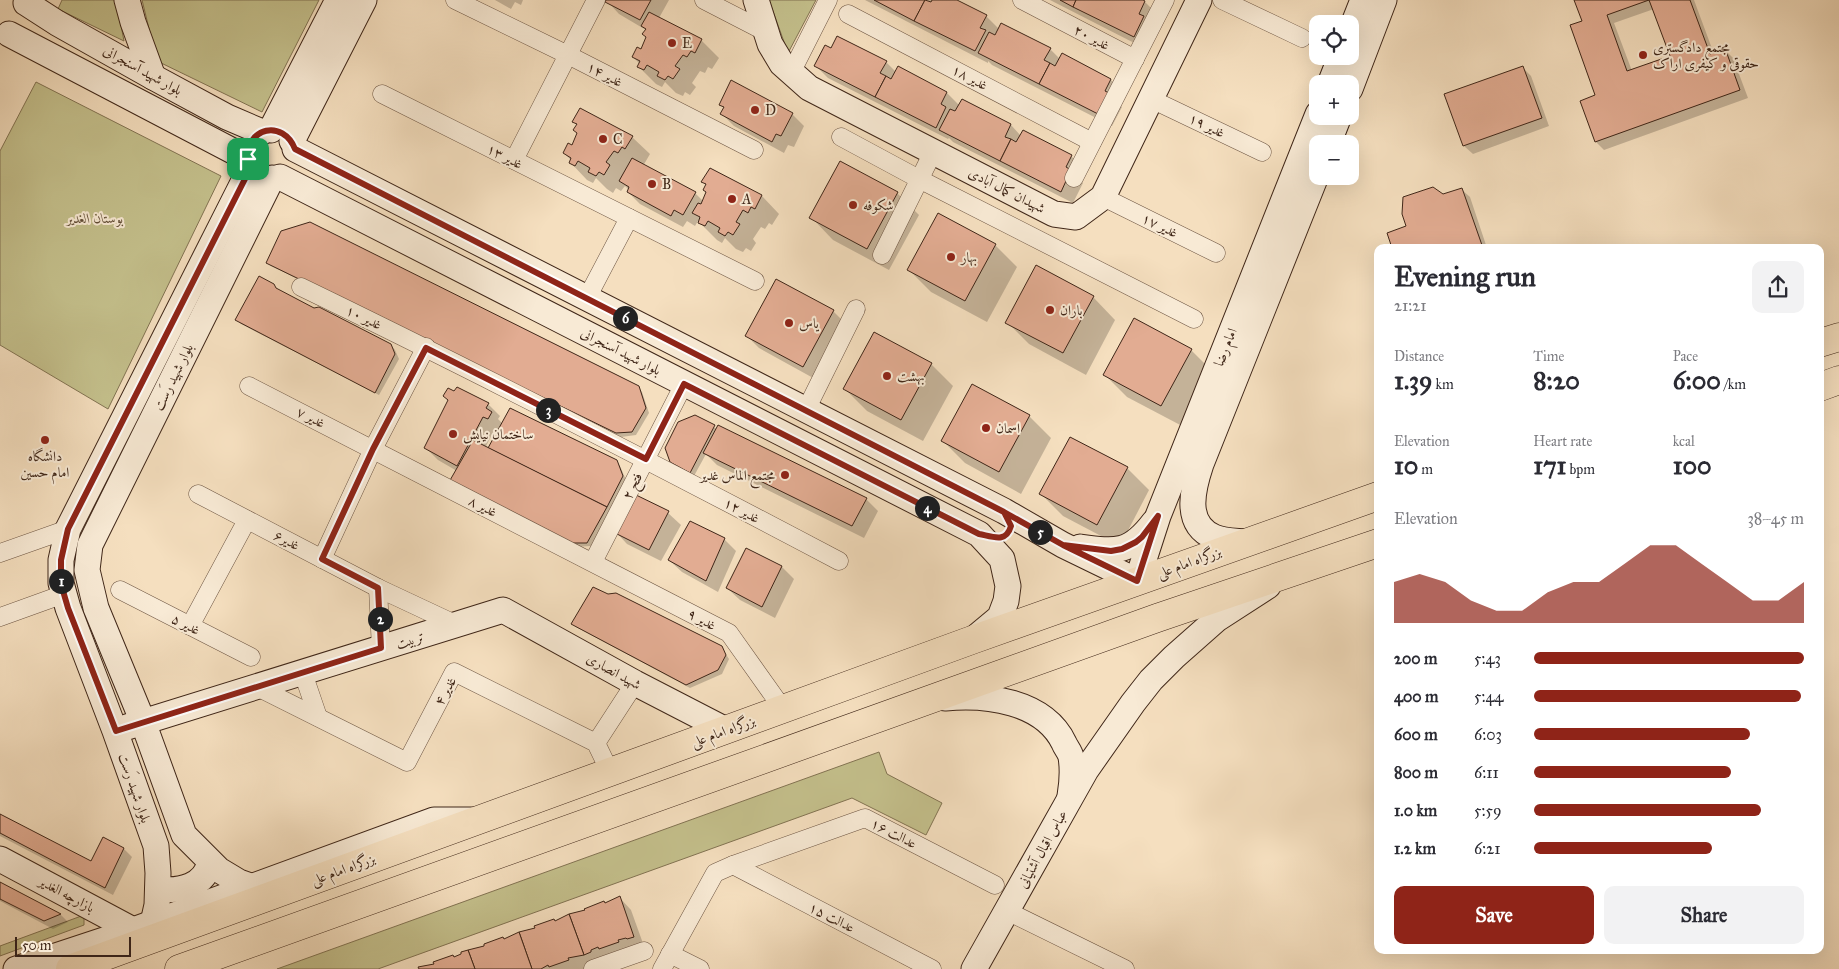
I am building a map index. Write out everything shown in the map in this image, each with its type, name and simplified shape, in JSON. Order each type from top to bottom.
[{"type":"highway","points":[[1824,342],[1839,337]]},
{"type":"highway","points":[[1824,386],[1839,380]]},
{"type":"highway","name":"بزرگراه امام علی","points":[[70,969],[972,640],[1374,497]]},
{"type":"highway","points":[[179,969],[204,963],[1148,622],[1374,544]]},
{"type":"main road","points":[[127,0],[138,37],[153,76]]},
{"type":"main road","points":[[280,138],[338,0]]},
{"type":"main road","points":[[280,138],[364,0]]},
{"type":"main road","name":"شهیدان کمال آبادی","points":[[756,0],[770,44],[782,64],[809,88],[1054,214],[1076,217],[1103,198],[1199,0]]},
{"type":"main road","points":[[1357,15],[1363,0]]},
{"type":"main road","points":[[1356,75],[1384,0]]},
{"type":"main road","points":[[3,38],[17,29],[23,21],[26,12],[26,1]]},
{"type":"main road","name":"بلوار شهید آسنجرانی","points":[[26,1],[52,20],[228,117],[280,138],[1004,512],[1063,545],[1137,581]]},
{"type":"main road","points":[[34,47],[34,37],[39,28],[52,20]]},
{"type":"main road","points":[[3,38],[34,47],[223,146],[249,163],[264,177],[276,177],[288,172],[296,158],[280,138],[255,136],[247,151],[249,163]]},
{"type":"main road","points":[[223,146],[234,140],[237,134],[236,126],[228,117]]},
{"type":"main road","name":"امام رضا","points":[[1245,542],[1213,537],[1198,523],[1192,506],[1194,485],[1191,460],[1314,125]]},
{"type":"main road","name":"بلوار شهید رَست","points":[[143,927],[158,905],[156,846],[116,731],[64,594],[61,584],[61,560],[68,529],[249,163]]},
{"type":"main road","name":"بلوار شهید آسنجرانی","points":[[276,177],[979,534],[1002,559],[1008,586],[1006,601],[1000,617],[972,640]]},
{"type":"main road","name":"بلوار شهید رَست","points":[[253,887],[239,882],[219,870],[184,835],[143,722],[96,608],[87,570],[90,545],[276,177]]},
{"type":"main road","name":"امام رضا","points":[[1137,581],[1158,516],[1191,460],[1312,185]]},
{"type":"main road","points":[[979,534],[997,538],[1009,533],[1011,526],[1004,512]]},
{"type":"main road","points":[[1063,545],[1111,551],[1122,549],[1142,537],[1158,516]]},
{"type":"main road","points":[[1069,801],[1086,770],[1151,680],[1217,619],[1282,576]]},
{"type":"main road","name":"تربیت","points":[[116,731],[503,610]]},
{"type":"main road","name":"شهید انصاری","points":[[503,610],[635,683],[726,730]]},
{"type":"main road","name":"عباس اقبال آشتیانی","points":[[936,698],[982,697],[1021,707],[1041,716],[1050,723],[1062,738],[1070,756],[1072,773],[1069,801],[974,969]]},
{"type":"main road","points":[[16,969],[143,927],[434,820],[479,820]]},
{"type":"main road","name":"بازارچه الغدیر","points":[[0,859],[143,927]]},
{"type":"main road","points":[[158,889],[174,890],[192,885],[204,878],[209,870],[210,862]]},
{"type":"street","name":"غدیر ۱۴","points":[[455,0],[568,55],[754,150]]},
{"type":"street","points":[[514,160],[596,0]]},
{"type":"street","points":[[704,0],[766,32]]},
{"type":"street","points":[[791,73],[828,0]]},
{"type":"street","name":"غدیر ۲۰","points":[[1022,0],[1134,59]]},
{"type":"street","points":[[1074,178],[1165,0]]},
{"type":"street","points":[[1222,0],[1302,38]]},
{"type":"street","name":"غدیر ۱۸","points":[[848,14],[1092,142]]},
{"type":"street","name":"غدیر ۱۳","points":[[382,94],[755,281]]},
{"type":"street","name":"غدیر ۱۹","points":[[1151,98],[1262,152]]},
{"type":"street","points":[[841,137],[919,179],[1194,319]]},
{"type":"street","points":[[882,255],[933,152]]},
{"type":"street","name":"غدیر ۱۷","points":[[1103,198],[1216,254]]},
{"type":"street","points":[[587,298],[629,218]]},
{"type":"street","name":"غدیر ۱۰","points":[[301,287],[646,459]]},
{"type":"street","points":[[806,410],[856,309]]},
{"type":"street","points":[[322,559],[373,449],[426,348]]},
{"type":"street","name":"فتح ۲","points":[[593,562],[684,384]]},
{"type":"street","name":"غدیر ۷","points":[[249,386],[373,449]]},
{"type":"street","name":"غدیر ۸","points":[[373,449],[593,562]]},
{"type":"street","name":"غدیر ۱۲","points":[[646,459],[839,561]]},
{"type":"street","name":"غدیر۶","points":[[198,494],[378,588],[457,625]]},
{"type":"street","points":[[190,626],[247,520]]},
{"type":"street","points":[[0,552],[68,529]]},
{"type":"street","name":"غدیر ۹","points":[[593,562],[729,633],[783,709]]},
{"type":"street","points":[[378,588],[381,648]]},
{"type":"street","name":"غدیر ۵","points":[[120,590],[251,657]]},
{"type":"street","points":[[0,617],[64,594]]},
{"type":"street","name":"غدیر ۴","points":[[257,687],[407,762],[454,672],[596,743]]},
{"type":"street","points":[[303,673],[318,717]]},
{"type":"street","points":[[610,772],[596,743],[635,683]]},
{"type":"street","name":"عدالت ۱۶","points":[[666,961],[715,873],[865,818],[995,885]]},
{"type":"street","name":"عدالت ۱۵","points":[[733,865],[932,969]]},
{"type":"street","points":[[1007,911],[1125,969]]},
{"type":"street","points":[[593,969],[644,951]]},
{"type":"street","points":[[666,961],[700,969]]},
{"type":"green space","points":[[62,0],[116,0],[124,41],[58,9]]},
{"type":"green space","points":[[142,0],[319,0],[262,112],[157,61]]},
{"type":"green space","points":[[769,0],[816,0],[788,53]]},
{"type":"green space","name":"بوستان الغدیر","points":[[36,82],[221,176],[108,409],[0,345],[0,151]]},
{"type":"green space","points":[[879,752],[887,774],[942,803],[926,835],[852,798],[378,969],[277,969]]},
{"type":"green space","points":[[84,915],[84,925],[0,956],[0,946]]},
{"type":"building","points":[[606,0],[651,0],[640,20],[605,2]]},
{"type":"building","points":[[874,0],[925,0],[914,21]]},
{"type":"building","points":[[925,0],[931,2],[932,0],[957,0],[987,15],[980,28],[986,30],[975,51],[914,21]]},
{"type":"building","points":[[1060,0],[1076,0],[1073,7]]},
{"type":"building","points":[[1076,0],[1143,0],[1145,1],[1139,14],[1144,16],[1134,37],[1073,7]]},
{"type":"building","points":[[1574,0],[1649,0],[1690,0],[1710,54],[1725,48],[1740,90],[1595,142],[1580,101],[1595,95],[1570,25],[1582,21]],"holes":[[[1649,0],[1670,56],[1627,71],[1607,15]]]},
{"type":"building","name":"E","points":[[649,12],[702,39],[695,53],[691,51],[687,57],[683,55],[675,66],[680,69],[673,79],[668,76],[665,80],[657,76],[659,72],[647,65],[644,70],[637,67],[640,61],[632,57],[637,47],[641,49],[646,37],[642,34],[646,29],[641,26]]},
{"type":"building","points":[[1001,23],[1051,48],[1044,60],[1050,63],[1039,84],[978,53],[989,32],[995,35]]},
{"type":"building","points":[[837,36],[887,61],[880,73],[886,76],[875,97],[814,66],[825,45],[831,48]]},
{"type":"building","points":[[1062,53],[1111,79],[1105,91],[1111,94],[1100,115],[1039,84],[1050,63],[1055,66]]},
{"type":"building","points":[[898,66],[947,92],[941,104],[946,107],[936,128],[875,97],[886,76],[891,79]]},
{"type":"building","points":[[1523,66],[1542,118],[1463,146],[1444,94]]},
{"type":"building","name":"D","points":[[731,80],[793,113],[781,136],[776,134],[772,142],[720,114],[724,107],[719,105]]},
{"type":"building","points":[[962,99],[1011,124],[1005,137],[1011,139],[1000,161],[939,130],[950,109],[955,111]]},
{"type":"building","name":"C","points":[[580,108],[633,136],[625,149],[622,147],[618,153],[614,151],[606,162],[610,165],[604,175],[599,172],[596,176],[588,172],[590,168],[578,161],[575,166],[569,163],[571,158],[563,153],[568,143],[572,145],[577,133],[573,130],[577,124],[572,122]]},
{"type":"building","points":[[1023,130],[1072,155],[1066,167],[1071,170],[1061,192],[1000,161],[1011,139],[1016,142]]},
{"type":"building","name":"B","points":[[632,158],[696,192],[683,215],[674,210],[671,216],[627,192],[629,187],[619,181]]},
{"type":"building","name":"شکوفه","points":[[840,161],[898,192],[867,249],[809,218]]},
{"type":"building","name":"A","points":[[710,168],[762,195],[755,209],[751,207],[748,213],[743,210],[736,222],[740,224],[733,235],[728,232],[725,236],[718,232],[720,228],[708,221],[705,226],[698,223],[700,217],[692,213],[698,203],[701,204],[706,192],[703,190],[706,184],[701,182]]},
{"type":"building","points":[[1433,187],[1443,194],[1462,188],[1482,244],[1391,244],[1387,233],[1406,226],[1402,214],[1403,197]]},
{"type":"building","name":"بهار","points":[[938,213],[996,244],[965,301],[907,270]]},
{"type":"building","points":[[310,222],[639,386],[646,408],[632,432],[616,433],[266,263],[281,231]]},
{"type":"building","name":"باران","points":[[1036,265],[1094,296],[1063,353],[1005,323]]},
{"type":"building","points":[[259,276],[274,284],[276,288],[314,308],[319,307],[391,344],[395,354],[375,393],[235,320]]},
{"type":"building","name":"یاس","points":[[776,279],[834,310],[803,367],[745,336]]},
{"type":"building","points":[[1134,318],[1192,349],[1161,406],[1103,375]]},
{"type":"building","name":"بهشت","points":[[874,332],[932,363],[901,420],[843,389]]},
{"type":"building","name":"اسمان","points":[[972,384],[1030,415],[999,472],[941,441]]},
{"type":"building","name":"ساختمان نیایش","points":[[457,387],[489,403],[486,408],[492,412],[488,419],[483,417],[457,466],[424,448],[448,400],[443,396],[448,388],[454,391]]},
{"type":"building","points":[[510,408],[617,460],[623,476],[607,507],[488,448]]},
{"type":"building","points":[[695,415],[715,425],[690,473],[670,462],[665,448],[678,422]]},
{"type":"building","name":"مجتمع الماس غدیر","points":[[718,425],[867,498],[852,526],[703,453]]},
{"type":"building","points":[[1070,437],[1128,467],[1097,525],[1039,494]]},
{"type":"building","points":[[473,440],[607,507],[587,543],[568,543],[449,482]]},
{"type":"building","points":[[634,494],[669,511],[649,550],[613,532]]},
{"type":"building","points":[[690,521],[725,538],[706,581],[668,560]]},
{"type":"building","points":[[746,548],[782,566],[762,607],[726,588]]},
{"type":"building","points":[[593,587],[608,594],[616,593],[722,646],[726,655],[718,670],[686,685],[571,624]]},
{"type":"building","points":[[0,814],[91,861],[103,837],[124,848],[105,888],[0,833]]},
{"type":"building","points":[[0,882],[61,914],[44,921],[0,899]]},
{"type":"building","points":[[620,896],[634,937],[618,940],[619,942],[599,949],[598,947],[584,955],[569,914],[585,910],[604,901],[605,903]]},
{"type":"building","points":[[569,914],[584,955],[568,958],[569,960],[549,967],[548,965],[541,969],[532,969],[519,932],[535,928],[534,926],[554,919],[555,921]]},
{"type":"building","points":[[519,932],[532,969],[475,969],[468,950],[484,946],[484,944],[503,937],[504,939]]},
{"type":"building","points":[[468,950],[475,969],[419,969],[418,967],[434,964],[433,962],[453,955],[454,957]]},
{"type":"place","name":"E","points":[[672,43]]},
{"type":"place","name":"مجتمع دادگستری حقوقی و کیفری اراک","points":[[1643,55]]},
{"type":"place","name":"D","points":[[755,110]]},
{"type":"place","name":"C","points":[[603,139]]},
{"type":"place","name":"B","points":[[652,184]]},
{"type":"place","name":"A","points":[[732,199]]},
{"type":"place","name":"شکوفه","points":[[853,205]]},
{"type":"place","name":"بهار","points":[[951,257]]},
{"type":"place","name":"باران","points":[[1050,310]]},
{"type":"place","name":"یاس","points":[[789,323]]},
{"type":"place","name":"بهشت","points":[[887,376]]},
{"type":"place","name":"اسمان","points":[[986,428]]},
{"type":"place","name":"ساختمان نیایش","points":[[453,434]]},
{"type":"place","name":"دانشگاه امام حسین","points":[[45,440]]},
{"type":"place","name":"مجتمع الماس غدیر","points":[[785,475]]},
{"type":"route","points":[[248,159],[247,151],[255,136],[271,130],[279,131],[292,141],[295,149],[1004,512],[1063,545],[1137,581],[1158,516],[1136,542],[1122,549],[1111,551],[1063,545],[1004,512],[1010,520],[1009,533],[997,538],[979,534],[684,384],[646,459],[426,348],[373,449],[322,559],[378,588],[381,648],[116,731],[68,608],[61,584],[61,560],[68,529],[251,167],[248,159]]}]
